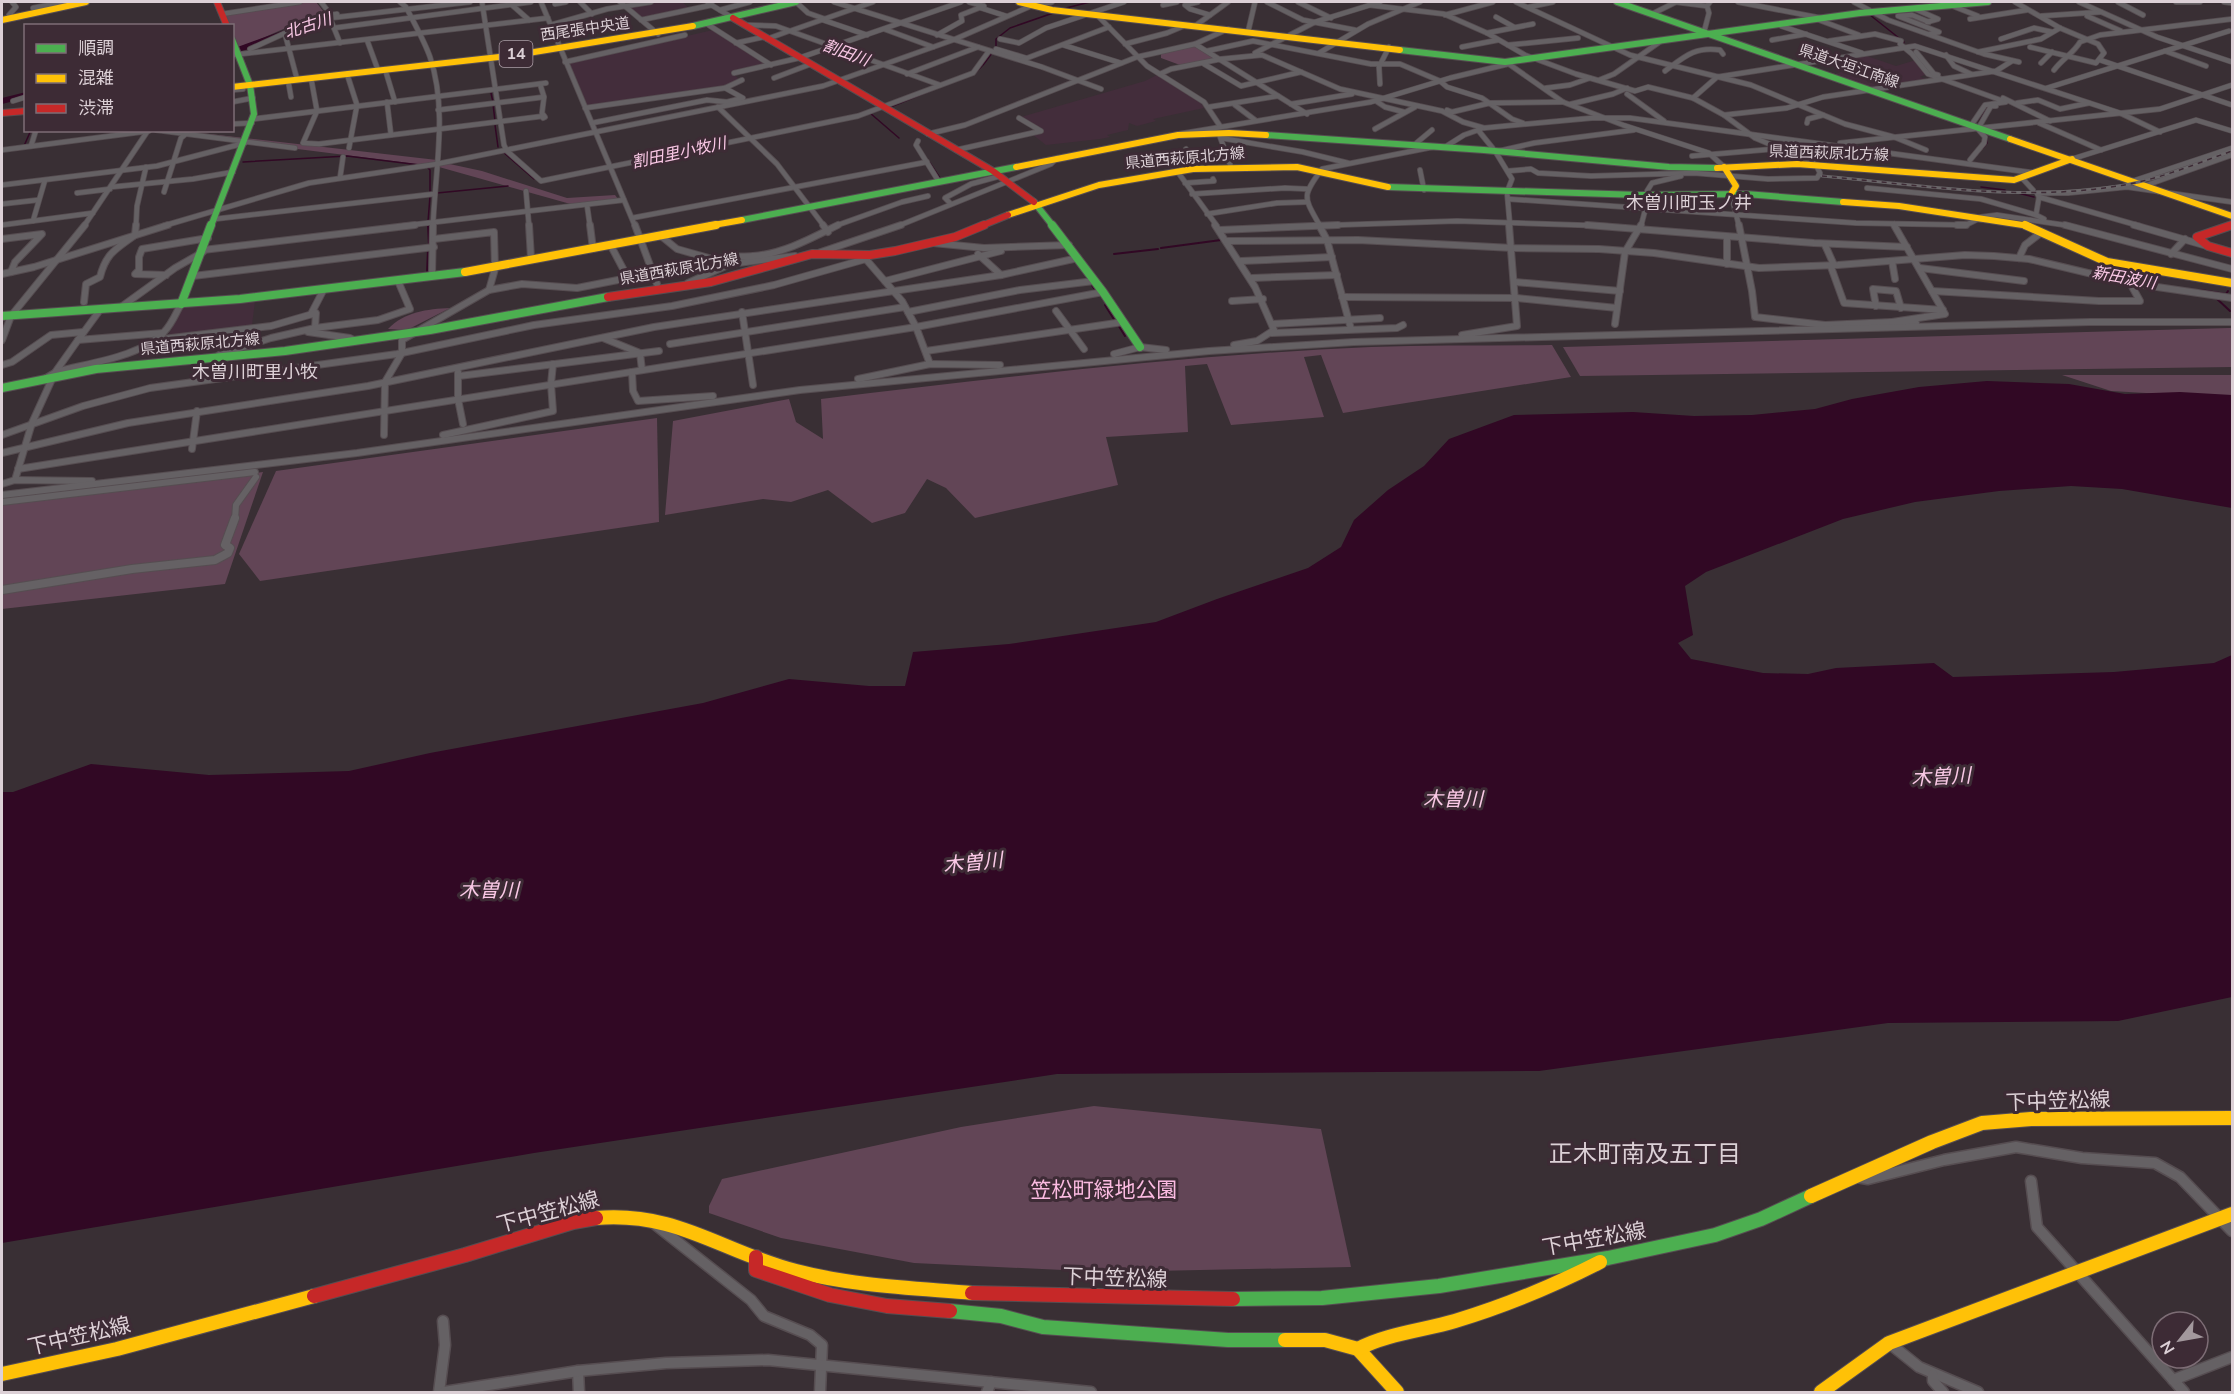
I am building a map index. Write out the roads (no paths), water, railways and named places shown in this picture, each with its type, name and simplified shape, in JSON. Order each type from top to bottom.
[{"type":"street","points":[[2,4],[12,2],[13,6],[16,6],[9,15],[13,17]]},
{"type":"street","points":[[27,2],[33,10]]},
{"type":"street","points":[[2,20],[64,2]]},
{"type":"street","points":[[33,10],[86,2]]},
{"type":"street","points":[[217,2],[226,24]]},
{"type":"street","points":[[222,14],[270,4],[300,2]]},
{"type":"street","points":[[321,2],[331,15],[470,2]]},
{"type":"street","points":[[400,2],[412,19],[432,64],[438,96],[439,130],[434,194],[432,276]]},
{"type":"street","points":[[482,2],[505,150],[541,181],[850,118],[884,108],[973,73],[989,51]]},
{"type":"street","points":[[334,28],[531,2]]},
{"type":"street","points":[[542,2],[657,284]]},
{"type":"street","points":[[555,4],[566,2]]},
{"type":"street","points":[[580,2],[591,14]]},
{"type":"street","points":[[620,2],[662,35]]},
{"type":"street","points":[[551,25],[625,6],[651,2]]},
{"type":"street","points":[[720,10],[750,2]]},
{"type":"street","points":[[793,2],[808,13],[867,35]]},
{"type":"street","name":"西尾張中央道","points":[[240,88],[662,35],[703,20],[733,18],[793,2]]},
{"type":"street","points":[[834,2],[953,40],[1006,51],[1026,58]]},
{"type":"street","points":[[736,43],[765,38],[873,2]]},
{"type":"street","points":[[734,73],[799,58],[960,2]]},
{"type":"street","points":[[969,2],[984,6],[981,8]]},
{"type":"street","points":[[1019,2],[1031,6],[1052,6],[1087,14],[1389,47],[1507,63],[1563,102]]},
{"type":"street","points":[[1006,51],[1047,28],[1124,2]]},
{"type":"street","points":[[1163,5],[1177,2]]},
{"type":"street","points":[[1198,2],[1185,5],[1190,9],[1210,15]]},
{"type":"street","points":[[1125,44],[1190,25],[1210,15],[1228,2]]},
{"type":"street","points":[[1248,32],[1254,2]]},
{"type":"street","points":[[1267,2],[1303,20],[1355,30]]},
{"type":"street","points":[[1298,2],[1331,18]]},
{"type":"street","points":[[1160,74],[1171,69],[1255,53],[1315,22],[1380,2]]},
{"type":"street","points":[[1319,53],[1355,30],[1396,10],[1420,2]]},
{"type":"street","points":[[1446,15],[1493,2]]},
{"type":"street","points":[[1516,2],[1637,57],[1751,86],[1823,115],[1894,137],[1926,150]]},
{"type":"street","points":[[1528,7],[1553,2]]},
{"type":"street","name":"県道大垣江南線","points":[[1617,2],[2072,159]]},
{"type":"street","points":[[1652,14],[1676,2],[1708,4],[1708,34],[1704,47]]},
{"type":"street","points":[[1738,2],[1821,20],[1860,36]]},
{"type":"street","points":[[1854,2],[1869,13],[1976,52],[2019,62]]},
{"type":"street","points":[[1220,132],[1256,120],[1376,101],[1507,63],[1869,13],[1956,3],[1988,2]]},
{"type":"street","points":[[2015,2],[2060,28],[2098,44],[2104,53],[2096,63],[2030,47]]},
{"type":"street","points":[[2079,2],[2140,29],[2232,62]]},
{"type":"street","points":[[2118,2],[2143,15]]},
{"type":"street","points":[[2176,2],[2200,2]]},
{"type":"street","points":[[2224,2],[2232,3]]},
{"type":"street","points":[[641,20],[690,10],[711,3],[765,38],[1000,176],[1036,204],[1069,245],[1140,347]]},
{"type":"street","points":[[1956,3],[1980,16]]},
{"type":"street","points":[[512,4],[528,20]]},
{"type":"street","points":[[1369,5],[1446,15],[1487,33],[1526,55],[1628,91],[1664,121]]},
{"type":"street","points":[[2,274],[217,213],[309,183],[437,164],[806,90],[953,40],[1031,6]]},
{"type":"street","points":[[237,50],[308,24],[406,8]]},
{"type":"street","points":[[937,35],[962,21],[961,15],[981,8],[1006,16]]},
{"type":"street","points":[[1915,9],[1938,20],[1919,24]]},
{"type":"street","points":[[690,10],[771,65]]},
{"type":"street","points":[[1970,19],[2027,10]]},
{"type":"street","points":[[2039,16],[2104,12]]},
{"type":"street","points":[[1087,14],[1109,27],[1137,57],[1209,107],[1231,167]]},
{"type":"street","points":[[1929,22],[1912,15],[1898,16],[1939,32],[1930,34]]},
{"type":"street","points":[[2087,16],[2122,32]]},
{"type":"street","points":[[1496,17],[1514,27]]},
{"type":"street","points":[[237,50],[340,43],[548,18]]},
{"type":"street","points":[[330,19],[340,43]]},
{"type":"street","points":[[295,30],[330,19]]},
{"type":"street","points":[[2054,70],[2066,55],[2075,51],[2080,42],[2087,39],[2140,29],[2232,19]]},
{"type":"street","points":[[1487,33],[1533,24]]},
{"type":"street","points":[[745,25],[776,26],[939,86]]},
{"type":"street","points":[[1781,26],[1864,53]]},
{"type":"street","points":[[1020,61],[1109,27]]},
{"type":"street","points":[[2001,39],[2034,28],[2052,32]]},
{"type":"street","points":[[1976,52],[2041,39],[2060,28]]},
{"type":"street","points":[[884,29],[933,47]]},
{"type":"street","points":[[928,134],[965,125],[1137,57],[1195,44],[1228,30]]},
{"type":"street","points":[[2046,88],[2229,31]]},
{"type":"street","points":[[2020,33],[2041,39]]},
{"type":"street","points":[[285,34],[292,80],[291,98]]},
{"type":"street","points":[[1772,40],[1807,34]]},
{"type":"street","points":[[565,62],[662,35],[685,35]]},
{"type":"street","points":[[1829,41],[1880,35],[1901,41],[1900,44],[1946,55],[2120,113],[2160,132]]},
{"type":"street","points":[[1993,37],[2015,44]]},
{"type":"street","points":[[312,38],[314,45]]},
{"type":"street","points":[[1508,45],[1578,38]]},
{"type":"street","points":[[1000,39],[1019,42]]},
{"type":"street","points":[[367,40],[395,102]]},
{"type":"street","points":[[1462,47],[1498,40]]},
{"type":"street","points":[[1207,51],[1253,41],[1381,64],[1400,64],[1440,81],[1447,87],[1473,94],[1512,119],[1523,123]]},
{"type":"street","points":[[1599,80],[1614,74],[1661,42]]},
{"type":"street","points":[[1195,44],[1310,116]]},
{"type":"street","points":[[1063,45],[1121,63]]},
{"type":"street","points":[[907,74],[944,61],[976,46],[1101,89]]},
{"type":"street","points":[[1693,98],[1717,77],[1907,46]]},
{"type":"street","points":[[1907,46],[1934,74],[2017,103],[2050,121]]},
{"type":"street","points":[[1907,46],[1928,74],[2006,102],[1984,105],[1977,127]]},
{"type":"street","points":[[1380,84],[1381,64],[1389,47]]},
{"type":"street","points":[[1665,71],[1681,57],[1704,47],[1720,50],[1723,54]]},
{"type":"street","points":[[237,50],[240,88],[254,98]]},
{"type":"street","points":[[2164,51],[2206,66]]},
{"type":"street","points":[[2041,63],[2052,52]]},
{"type":"street","points":[[1255,53],[1271,56],[1335,85],[1442,111],[1481,129],[1497,151],[1512,179],[1508,196],[1517,326],[1416,340]]},
{"type":"street","points":[[1946,55],[1954,66],[1972,75]]},
{"type":"street","points":[[1219,59],[1263,56],[1340,89],[1452,112],[1490,103],[1563,102],[1709,153],[1727,172],[1736,186],[1731,194],[1739,215],[1740,238],[1755,296],[1755,317],[1825,325],[1892,322],[1945,314],[1894,224]]},
{"type":"street","points":[[2100,60],[2232,105]]},
{"type":"street","points":[[1724,115],[1748,114],[1800,105],[1823,97],[1996,71],[2012,61]]},
{"type":"street","points":[[774,78],[811,64]]},
{"type":"street","points":[[1204,64],[1241,86],[1301,72]]},
{"type":"street","points":[[1222,74],[1239,71]]},
{"type":"street","points":[[347,74],[357,106],[349,148]]},
{"type":"street","points":[[311,78],[317,111],[303,143],[319,144],[546,117],[542,113],[544,97],[540,84]]},
{"type":"street","points":[[1546,88],[1570,85],[1590,78]]},
{"type":"street","points":[[585,108],[725,88],[742,80]]},
{"type":"street","points":[[234,124],[317,111],[546,83]]},
{"type":"street","points":[[1692,156],[2160,109],[2232,86]]},
{"type":"street","points":[[1570,104],[1648,87],[1693,98],[1724,115],[1747,133],[1819,165]]},
{"type":"street","points":[[592,123],[707,100],[727,102],[743,98],[725,88]]},
{"type":"street","points":[[1291,104],[1358,93]]},
{"type":"street","points":[[1209,107],[1235,105],[1278,96]]},
{"type":"street","points":[[438,110],[544,97]]},
{"type":"street","points":[[13,101],[24,98]]},
{"type":"street","points":[[234,102],[254,98]]},
{"type":"street","points":[[155,340],[164,333],[181,304],[193,276],[252,121],[254,98]]},
{"type":"street","points":[[1319,99],[1332,108]]},
{"type":"street","points":[[1977,127],[1991,106],[2038,99],[2060,109]]},
{"type":"street","points":[[673,101],[681,115]]},
{"type":"street","points":[[1376,101],[1378,104],[1404,112]]},
{"type":"street","points":[[387,102],[391,135]]},
{"type":"street","points":[[2037,113],[2090,103]]},
{"type":"street","points":[[1235,105],[1256,120]]},
{"type":"street","points":[[1374,129],[1416,106]]},
{"type":"street","points":[[718,107],[795,187],[828,232]]},
{"type":"street","points":[[2,113],[24,111]]},
{"type":"street","points":[[1557,119],[1598,115],[1664,121],[1972,162]]},
{"type":"street","points":[[1807,123],[1808,119],[1823,115]]},
{"type":"street","points":[[1351,329],[1327,240],[1307,202],[1307,189],[1320,171],[1349,163],[1439,147],[1481,129],[1605,117],[1630,118],[1837,143],[2040,172]]},
{"type":"street","points":[[956,150],[1041,131],[1019,118]]},
{"type":"street","points":[[2072,159],[2196,120],[2232,131]]},
{"type":"street","points":[[2037,122],[2101,150]]},
{"type":"street","points":[[1976,177],[1972,162],[1984,143],[1985,137],[1977,127]]},
{"type":"street","points":[[1497,151],[1534,143],[1636,129]]},
{"type":"street","points":[[351,141],[439,130]]},
{"type":"street","points":[[1414,145],[1432,130]]},
{"type":"street","points":[[31,146],[35,132]]},
{"type":"street","points":[[2,150],[141,132]]},
{"type":"street","points":[[2,340],[6,316],[81,231],[148,132]]},
{"type":"street","points":[[164,192],[181,138],[188,132],[209,132],[245,141]]},
{"type":"street","points":[[188,132],[295,148]]},
{"type":"street","points":[[1220,132],[1349,163]]},
{"type":"street","name":"県道西萩原北方線","points":[[6,316],[323,291],[496,267],[939,182],[1000,176],[1057,158],[1178,135],[1220,132],[1414,145],[1727,172],[1819,165],[1976,177],[2022,178],[2072,159]]},
{"type":"street","points":[[215,151],[218,141]]},
{"type":"street","points":[[2,185],[172,163],[245,141]]},
{"type":"street","points":[[918,141],[916,145],[939,182]]},
{"type":"street","points":[[2133,181],[2232,148]]},
{"type":"street","points":[[1186,149],[1189,154],[1226,153]]},
{"type":"street","points":[[2147,185],[2232,155]]},
{"type":"street","points":[[340,178],[343,157]]},
{"type":"street","points":[[951,204],[945,198],[952,193],[982,180],[1051,164],[1057,158]]},
{"type":"street","points":[[2072,159],[2232,216]]},
{"type":"street","points":[[632,218],[927,162]]},
{"type":"street","points":[[135,235],[146,167]]},
{"type":"street","name":"県道西萩原北方線","points":[[2,388],[13,381],[106,368],[209,359],[415,333],[627,293],[684,286],[735,276],[810,255],[864,257],[888,253],[955,237],[1036,204],[1107,182],[1177,171],[1231,167],[1284,167],[1320,171],[1376,186],[1508,196],[1731,194],[1869,203],[2026,225],[2107,262],[2232,283]]},
{"type":"street","points":[[1508,171],[1531,169],[1538,173],[1583,176],[1727,172]]},
{"type":"street","points":[[1420,170],[1424,190]]},
{"type":"street","points":[[1177,171],[1252,278],[1263,299],[1274,330],[1272,333]]},
{"type":"street","points":[[77,193],[233,172]]},
{"type":"street","points":[[1615,324],[1625,252],[1640,229],[1652,183],[1694,173]]},
{"type":"street","points":[[627,293],[657,284],[684,286],[730,264],[810,255],[882,233],[951,204],[1000,176]]},
{"type":"street","points":[[2022,178],[2033,190]]},
{"type":"street","points":[[1185,183],[1214,181],[1213,179]]},
{"type":"street","points":[[33,221],[45,180]]},
{"type":"street","points":[[2036,215],[2039,197],[2037,193],[2068,194],[2127,187],[2232,202]]},
{"type":"street","points":[[1192,194],[1285,188],[1307,189]]},
{"type":"street","points":[[1867,188],[1981,199],[2036,215],[2045,220]]},
{"type":"street","points":[[526,191],[531,258]]},
{"type":"street","points":[[217,213],[434,194]]},
{"type":"street","points":[[715,259],[734,255],[754,256],[799,244],[846,222],[902,202],[928,196]]},
{"type":"street","points":[[1508,196],[1739,215],[1894,224],[1966,225],[1978,219],[1998,220]]},
{"type":"street","points":[[2039,197],[2232,253]]},
{"type":"street","points":[[2,204],[38,200]]},
{"type":"street","points":[[120,308],[203,251],[624,200]]},
{"type":"street","points":[[1207,214],[1277,203],[1307,202]]},
{"type":"street","points":[[587,205],[593,249]]},
{"type":"street","points":[[2,225],[93,213]]},
{"type":"street","points":[[1981,217],[1997,215],[2045,220],[2232,268]]},
{"type":"street","points":[[489,290],[496,267],[493,216]]},
{"type":"street","points":[[1219,230],[1412,221],[1511,221],[1640,229],[1825,245],[1907,247]]},
{"type":"street","points":[[2207,246],[2200,243],[2197,237],[2232,225]]},
{"type":"street","points":[[434,239],[494,232]]},
{"type":"street","points":[[2019,258],[2025,245],[2042,232]]},
{"type":"street","points":[[2,239],[42,234],[15,262],[11,272]]},
{"type":"street","points":[[84,302],[87,284],[100,276],[104,261],[117,246],[135,235]]},
{"type":"street","points":[[661,236],[676,249],[730,264]]},
{"type":"street","points":[[1727,237],[1727,264]]},
{"type":"street","points":[[166,275],[135,274],[139,270],[139,257],[142,249],[208,238]]},
{"type":"street","points":[[2171,254],[2185,239]]},
{"type":"street","points":[[1227,241],[1327,240],[1584,249],[1660,254],[1746,267],[1834,265],[1965,255],[2019,258],[2130,283],[2232,298]]},
{"type":"street","points":[[933,243],[1014,248],[1069,245]]},
{"type":"street","points":[[1825,245],[1834,265]]},
{"type":"street","points":[[384,435],[385,382],[402,353],[402,340],[489,290],[522,284],[577,288],[628,278],[611,246]]},
{"type":"street","points":[[193,276],[434,247]]},
{"type":"street","points":[[972,247],[1001,275]]},
{"type":"street","points":[[885,281],[1014,248]]},
{"type":"street","points":[[2,433],[150,388],[402,353],[534,325],[706,300],[774,285],[864,257],[907,310],[930,364]]},
{"type":"street","points":[[1241,261],[1332,257]]},
{"type":"street","points":[[458,372],[603,338],[742,312],[1001,275],[1078,258]]},
{"type":"street","points":[[1892,261],[1895,279]]},
{"type":"street","points":[[1834,265],[1831,267],[1845,303],[1943,310]]},
{"type":"street","points":[[1920,268],[2024,281]]},
{"type":"street","points":[[1252,278],[1337,275]]},
{"type":"street","points":[[209,359],[315,328],[378,320],[410,309],[398,281]]},
{"type":"street","points":[[670,344],[907,310],[1020,290],[1094,281]]},
{"type":"street","points":[[1515,282],[1620,291]]},
{"type":"street","points":[[1932,291],[2140,302],[2130,283]]},
{"type":"street","points":[[1876,306],[1873,289],[1896,291],[1901,308]]},
{"type":"street","points":[[311,314],[323,291]]},
{"type":"street","points":[[18,469],[192,445],[384,411],[916,327],[1103,292]]},
{"type":"street","points":[[1342,297],[1516,298],[1617,308]]},
{"type":"street","points":[[1232,301],[1263,299]]},
{"type":"street","points":[[15,480],[24,446],[51,376],[100,310]]},
{"type":"street","points":[[1056,311],[1084,349]]},
{"type":"street","points":[[742,312],[753,385]]},
{"type":"street","points":[[51,376],[155,340],[271,326],[316,313],[315,328]]},
{"type":"street","points":[[1272,324],[1380,318]]},
{"type":"street","points":[[926,351],[1123,322]]},
{"type":"street","points":[[1892,322],[1955,327]]},
{"type":"street","points":[[2,495],[145,480],[357,453],[768,394],[1209,351],[1416,340],[2090,322],[2232,322]]},
{"type":"street","points":[[1082,362],[1140,347],[1157,350],[1200,349],[1209,351],[1257,341],[1272,333],[1397,328],[1403,325]]},
{"type":"street","points":[[2,365],[21,357],[51,335],[83,332]]},
{"type":"street","points":[[306,332],[350,338],[356,341]]},
{"type":"street","points":[[78,340],[164,333]]},
{"type":"street","points":[[603,338],[640,353]]},
{"type":"street","points":[[357,453],[369,448],[483,428],[553,411],[551,384],[555,349]]},
{"type":"street","points":[[2,453],[24,446],[197,411],[458,372],[659,351]]},
{"type":"street","points":[[640,353],[642,370]]},
{"type":"street","points":[[819,388],[833,383],[930,364],[1044,366]]},
{"type":"street","points":[[458,372],[458,399],[463,424]]},
{"type":"street","points":[[632,372],[632,385],[635,399],[638,401],[754,392],[768,394]]},
{"type":"street","points":[[192,445],[197,411]]},
{"type":"street","points":[[2,502],[256,474],[236,505],[237,513],[225,546],[230,548],[229,553],[225,557],[113,571],[2,590]]},
{"type":"street","points":[[2,484],[15,480],[145,480]]},
{"type":"street","name":"下中笠松線","points":[[2,1374],[117,1349],[465,1255],[573,1221],[609,1215],[639,1215],[689,1230],[792,1270],[838,1281],[979,1294],[1166,1299],[1322,1298],[1439,1286],[1608,1258],[1715,1235],[1761,1219],[1932,1142],[1982,1124],[2031,1119],[2232,1118]]},
{"type":"street","points":[[1855,1177],[1868,1179],[1944,1160],[2016,1148],[2082,1158],[2155,1163],[2180,1177],[2232,1231]]},
{"type":"street","points":[[2031,1181],[2037,1227],[2184,1392]]},
{"type":"street","points":[[1821,1392],[1889,1343],[2232,1214]]},
{"type":"street","points":[[639,1215],[647,1218],[751,1300],[764,1316],[810,1335],[822,1345],[820,1392]]},
{"type":"street","points":[[756,1257],[756,1270],[830,1295],[887,1306],[1001,1316],[1043,1327],[1228,1340],[1325,1340],[1358,1349],[1397,1392]]},
{"type":"street","points":[[1358,1349],[1369,1343],[1503,1304],[1568,1279],[1608,1258]]},
{"type":"street","points":[[439,1392],[445,1345],[443,1321]]},
{"type":"street","points":[[1889,1343],[1904,1359],[1933,1375],[1978,1392]]},
{"type":"street","points":[[2173,1380],[2232,1357]]},
{"type":"street","points":[[444,1392],[578,1371],[666,1363],[768,1360],[821,1364],[989,1387],[1091,1392]]},
{"type":"street","points":[[578,1371],[579,1392]]},
{"type":"street","points":[[1933,1375],[1933,1381],[1943,1392]]},
{"type":"water","name":"木曽川","points":[[1987,381],[2069,384],[2125,394],[2180,392],[2232,395],[2232,508],[2122,489],[2071,486],[1999,491],[1915,502],[1843,519],[1706,572],[1685,586],[1693,635],[1678,643],[1691,659],[1763,673],[1808,674],[1836,668],[1934,663],[1953,677],[2114,672],[2214,663],[2232,655],[2232,997],[2118,1021],[1888,1023],[1539,1071],[1057,1074],[534,1153],[2,1243],[2,792],[13,792],[91,764],[209,775],[349,771],[430,753],[703,703],[789,679],[869,686],[905,686],[913,652],[1009,644],[1156,622],[1308,568],[1341,547],[1354,520],[1388,490],[1424,466],[1449,439],[1514,415],[1633,412],[1694,416],[1752,415],[1815,409],[1852,399],[1919,387]]},
{"type":"waterway","name":"割田里小牧川","points":[[1062,9],[1090,2]]},
{"type":"waterway","name":"割田里小牧川","points":[[996,49],[996,39],[1010,28],[1056,12]]},
{"type":"waterway","name":"新田波川","points":[[1870,15],[1904,42],[1903,44]]},
{"type":"waterway","name":"北古川","points":[[234,51],[332,16]]},
{"type":"waterway","name":"割田里小牧川","points":[[983,65],[992,53]]},
{"type":"waterway","name":"割田里小牧川","points":[[973,75],[982,66]]},
{"type":"waterway","name":"割田里小牧川","points":[[888,108],[942,86]]},
{"type":"waterway","points":[[491,93],[493,102]]},
{"type":"waterway","name":"北古川","points":[[2,101],[24,96]]},
{"type":"waterway","points":[[493,104],[495,121]]},
{"type":"waterway","name":"新田波川","points":[[1978,124],[1988,106]]},
{"type":"waterway","points":[[870,113],[899,138]]},
{"type":"waterway","points":[[495,125],[498,147]]},
{"type":"waterway","points":[[24,146],[30,132]]},
{"type":"waterway","name":"新田波川","points":[[1983,148],[1987,143],[1986,135]]},
{"type":"waterway","points":[[502,151],[534,179]]},
{"type":"waterway","points":[[243,162],[347,156],[420,165]]},
{"type":"waterway","points":[[930,163],[940,178]]},
{"type":"waterway","points":[[426,166],[430,170],[430,192]]},
{"type":"waterway","points":[[437,193],[508,186]]},
{"type":"waterway","name":"新田波川","points":[[1981,187],[2005,190]]},
{"type":"waterway","name":"新田波川","points":[[2014,192],[2034,197]]},
{"type":"waterway","points":[[428,222],[430,196]]},
{"type":"waterway","points":[[428,225],[429,246]]},
{"type":"waterway","name":"新田波川","points":[[1161,248],[1221,240]]},
{"type":"waterway","points":[[424,274],[427,273],[428,249]]},
{"type":"waterway","name":"新田波川","points":[[1114,254],[1158,249]]},
{"type":"waterway","points":[[1090,282],[1095,290]]},
{"type":"waterway","name":"新田波川","points":[[2200,290],[2226,294],[2228,291]]},
{"type":"waterway","points":[[2215,297],[2230,311]]},
{"type":"waterway","points":[[1105,305],[1115,321]]},
{"type":"waterway","points":[[1117,323],[1125,336]]},
{"type":"railway","points":[[1822,176],[1970,190],[2081,191],[2147,180],[2232,151]]},
{"type":"district","name":"木曽川町玉ノ井","points":[[1689,203]]},
{"type":"district","name":"木曽川町里小牧","points":[[255,372]]},
{"type":"district","name":"正木町南及五丁目","points":[[1645,1154]]},
{"type":"water label","name":"割田川","points":[[846,53]]},
{"type":"park label","name":"笠松町緑地公園","points":[[1104,1190]]}]
